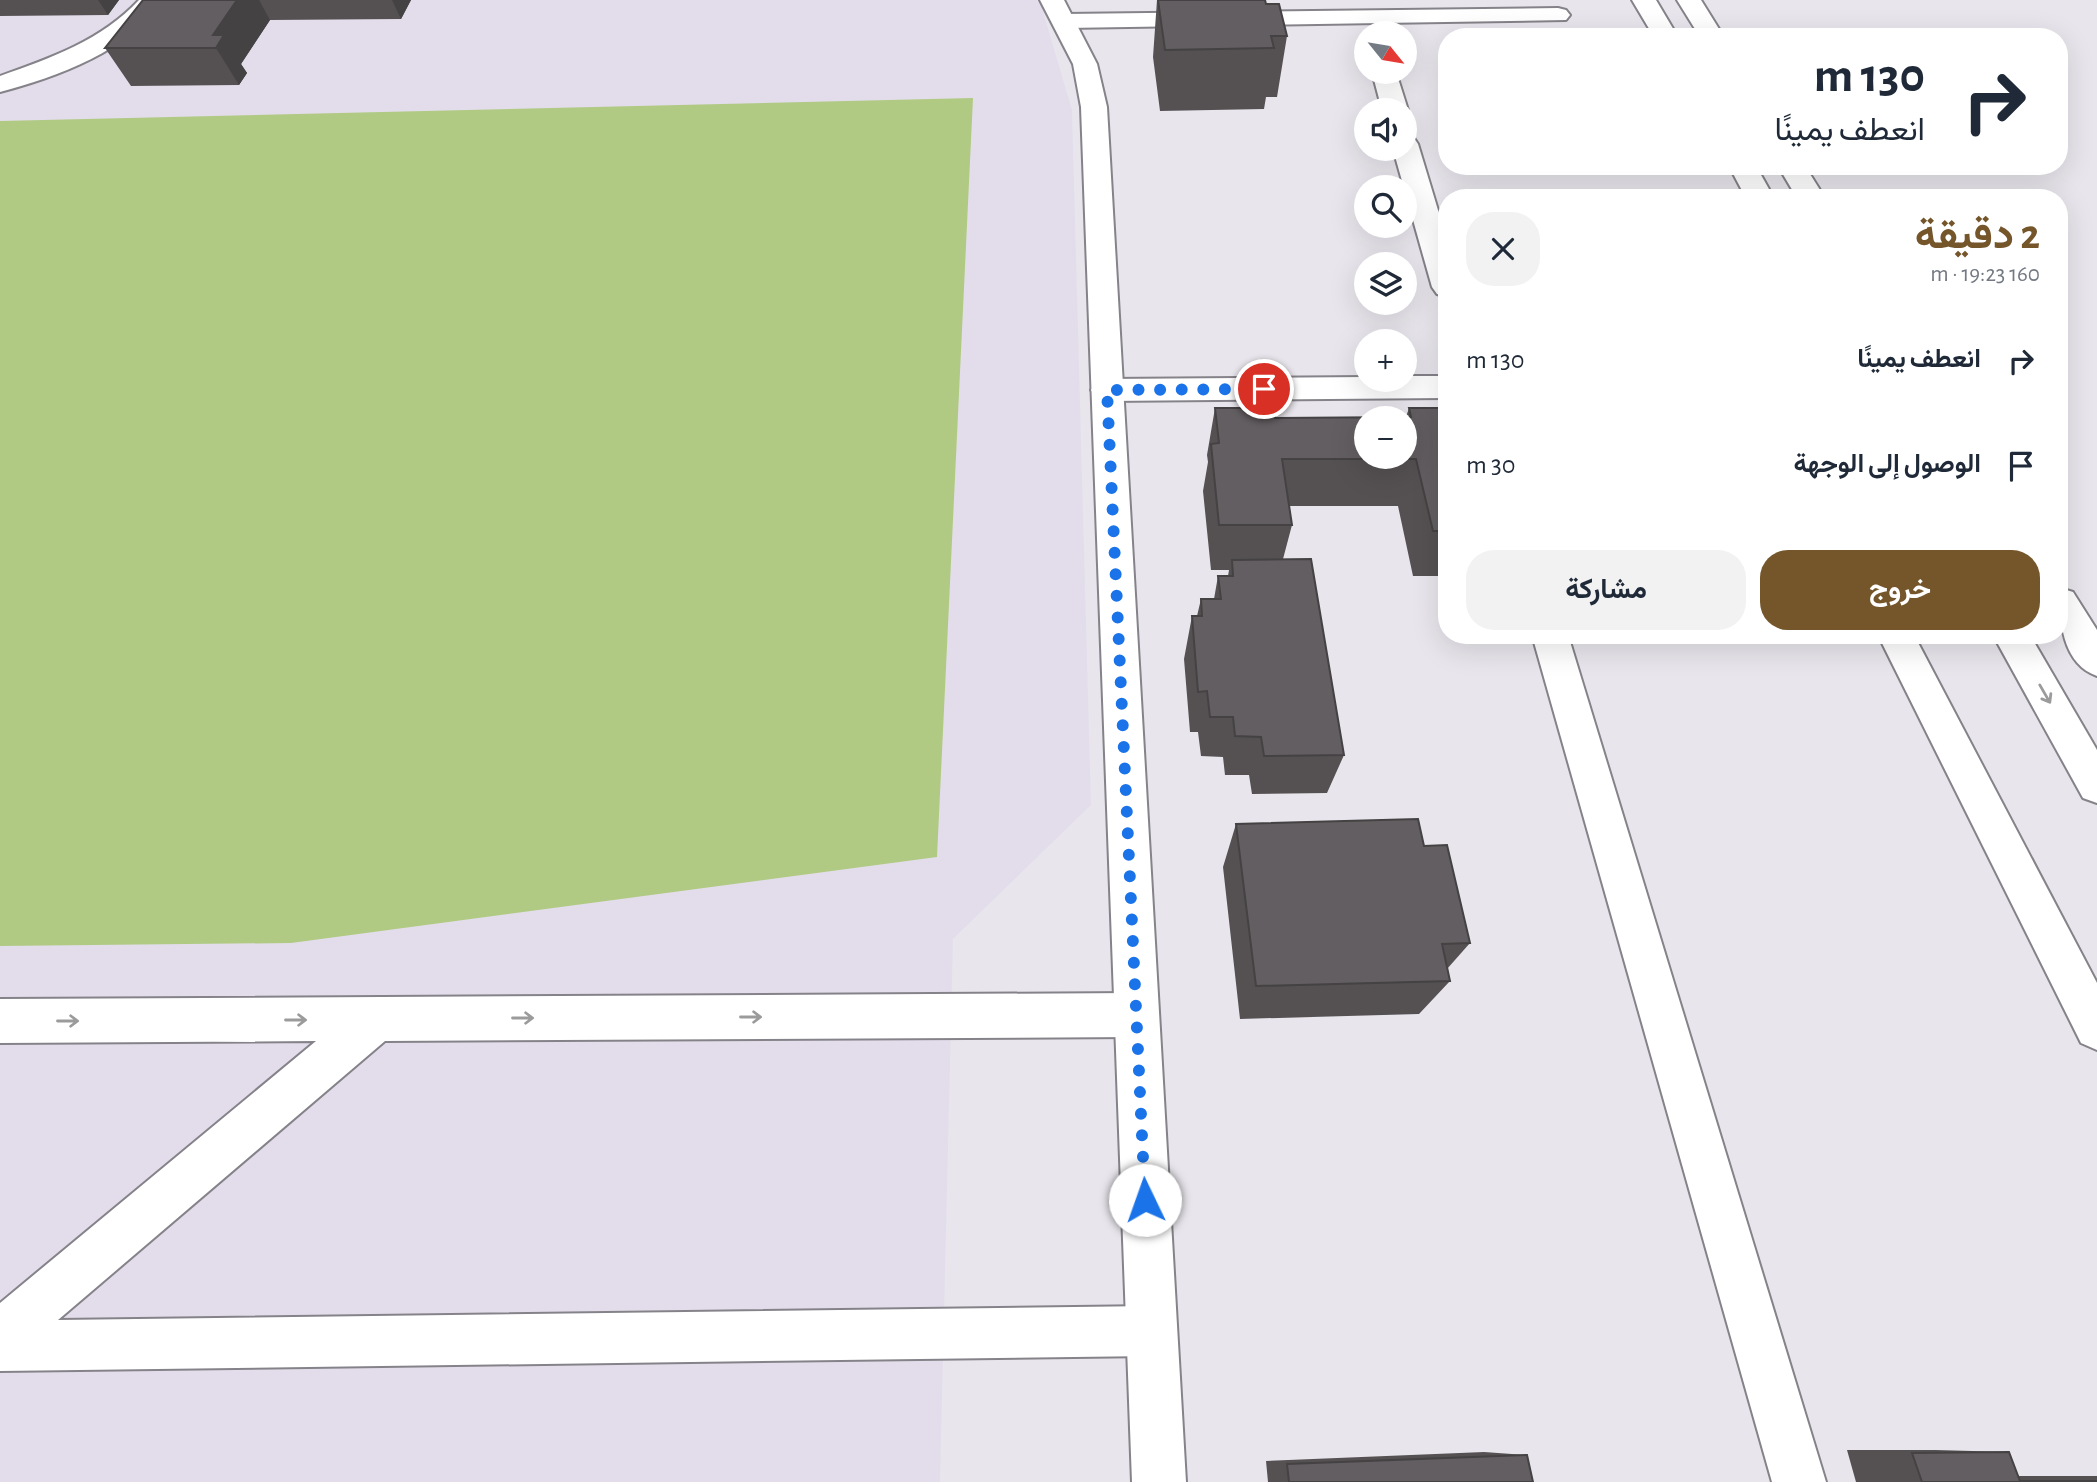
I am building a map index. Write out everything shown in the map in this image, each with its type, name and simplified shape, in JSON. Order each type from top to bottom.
[{"type":"main road","points":[[0,84],[57,64],[115,36],[152,0]]},
{"type":"main road","points":[[1644,0],[1661,28]]},
{"type":"main road","points":[[1689,0],[1706,28]]},
{"type":"main road","points":[[1159,1482],[1094,107],[1085,64],[1058,11],[1368,17],[1558,15]]},
{"type":"main road","points":[[1410,161],[1438,256]]},
{"type":"main road","points":[[1107,390],[1438,387]]},
{"type":"main road","points":[[2068,615],[2097,662]]},
{"type":"main road","points":[[1553,644],[1799,1482]]},
{"type":"main road","points":[[1901,644],[2097,1028]]},
{"type":"main road","points":[[2016,644],[2097,786]]},
{"type":"main road","points":[[0,1021],[1136,1015]]},
{"type":"main road","points":[[0,1336],[377,1019]]},
{"type":"main road","points":[[0,1346],[1152,1331]]},
{"type":"shaded area","points":[[0,0],[1037,0],[1042,8],[1072,110],[1091,805],[953,939],[940,1482],[0,1482]]},
{"type":"green space","points":[[973,98],[937,857],[291,943],[0,946],[0,121]]},
{"type":"building","points":[[143,0],[237,0],[213,35],[224,35],[216,48],[105,48]]},
{"type":"building","points":[[1158,0],[1265,0],[1266,4],[1279,4],[1287,36],[1271,36],[1274,48],[1165,50]]},
{"type":"building","points":[[1215,408],[1273,408],[1275,418],[1354,417],[1354,459],[1282,459],[1292,525],[1219,525],[1211,444],[1219,443]]},
{"type":"building","points":[[1417,408],[1438,408],[1438,531],[1433,531],[1417,463]]},
{"type":"building","points":[[1311,559],[1344,755],[1264,756],[1261,737],[1235,736],[1233,717],[1210,717],[1207,691],[1198,692],[1192,616],[1202,616],[1201,599],[1221,599],[1218,576],[1233,576],[1232,560]]},
{"type":"building","points":[[1418,819],[1424,846],[1447,845],[1470,943],[1442,944],[1450,981],[1256,986],[1236,824]]},
{"type":"building","points":[[2009,1452],[2020,1481],[2097,1482],[1922,1482],[1912,1453]]},
{"type":"building","points":[[1527,1455],[1533,1482],[1289,1482],[1287,1464]]},
{"type":"route","points":[[1145,1200],[1107,390],[1264,389]]}]
